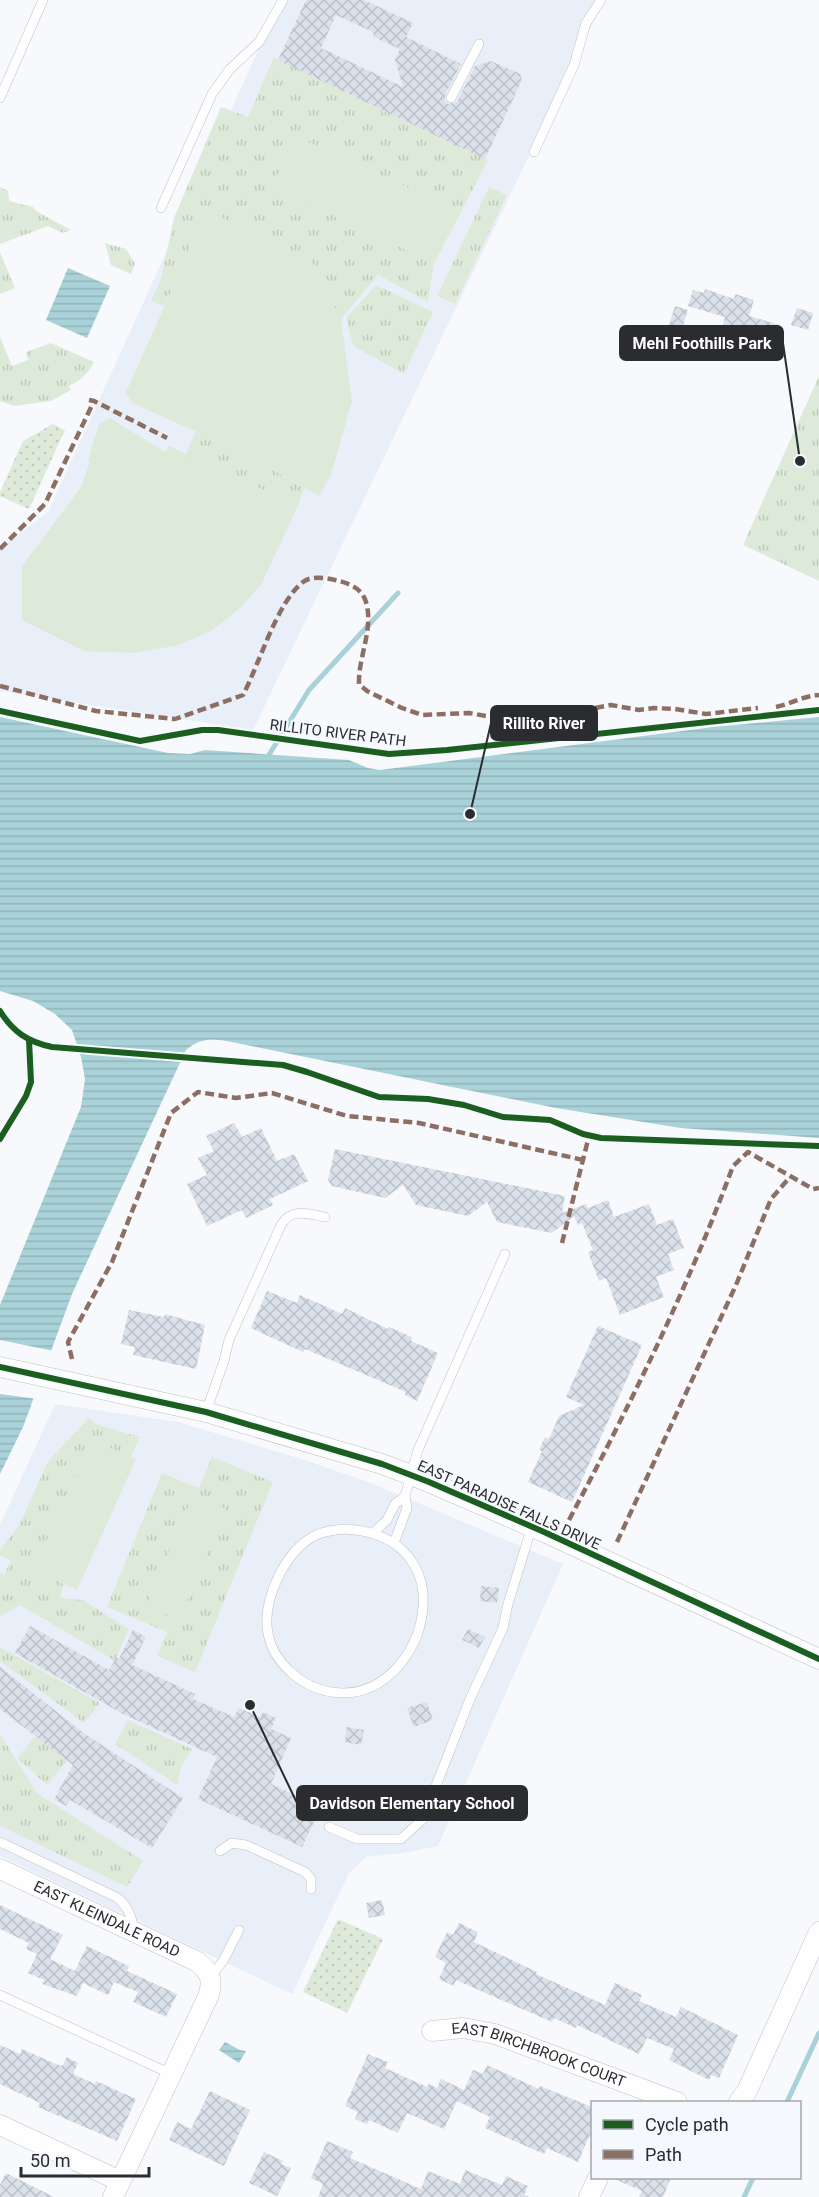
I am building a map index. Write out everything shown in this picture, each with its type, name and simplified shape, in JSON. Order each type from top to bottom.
[{"type":"street","name":"EAST PARADISE FALLS DRIVE","points":[[0,1367],[206,1412],[351,1453],[410,1474],[532,1526],[819,1659]]},
{"type":"street","name":"EAST KLEINDALE ROAD","points":[[0,1869],[196,1961],[211,1976]]},
{"type":"street","points":[[741,2101],[819,1932]]},
{"type":"street","points":[[0,2125],[117,2189],[208,1997],[212,1986],[211,1976]]},
{"type":"street","name":"EAST BIRCHBROOK COURT","points":[[432,2031],[463,2028],[495,2034],[635,2095],[666,2101]]},
{"type":"street","points":[[589,2197],[598,2179]]},
{"type":"lane","points":[[0,98],[43,0]]},
{"type":"lane","points":[[161,208],[212,94],[230,69],[259,42],[283,0]]},
{"type":"lane","points":[[534,152],[574,64],[586,23],[601,0]]},
{"type":"lane","points":[[451,98],[479,44]]},
{"type":"lane","points":[[206,1412],[229,1340],[281,1225],[293,1213],[325,1217]]},
{"type":"lane","points":[[394,1543],[407,1508],[405,1496],[410,1474],[430,1423],[505,1254]]},
{"type":"lane","points":[[373,1533],[387,1521],[395,1504],[405,1496]]},
{"type":"lane","points":[[328,1827],[357,1839],[401,1839],[423,1819],[470,1699],[504,1628],[508,1604],[532,1526]]},
{"type":"lane","points":[[345,1529],[373,1533],[394,1543],[412,1561],[422,1585],[423,1611],[409,1650],[393,1672],[369,1687],[341,1693],[311,1686],[288,1670],[273,1648],[267,1625],[275,1589],[294,1552],[315,1536],[329,1530],[345,1529]]},
{"type":"lane","points":[[0,1842],[118,1898],[130,1914],[133,1932]]},
{"type":"lane","points":[[220,1851],[232,1843],[246,1845],[305,1872],[311,1880],[311,1889]]},
{"type":"lane","points":[[211,1976],[223,1961],[239,1930]]},
{"type":"lane","points":[[0,1995],[171,2074]]},
{"type":"shaded area","points":[[281,0],[604,0],[253,730],[0,691],[0,548],[48,512]]},
{"type":"shaded area","points":[[55,1404],[178,1422],[305,1460],[371,1483],[563,1564],[438,1846],[366,1857],[349,1873],[292,1994],[0,1856],[0,1525]]},
{"type":"green space","points":[[274,57],[488,160],[461,212],[295,136],[272,187],[434,263],[428,302],[378,275],[341,319],[312,262],[175,283],[164,306],[151,301],[161,279],[174,218],[221,107],[248,117]]},
{"type":"green space","points":[[295,136],[461,212],[434,263],[272,187]]},
{"type":"green space","points":[[0,187],[8,191],[9,201],[33,207],[36,211],[71,230],[63,233],[48,226],[0,244]]},
{"type":"green space","points":[[489,187],[507,195],[455,304],[437,296]]},
{"type":"green space","points":[[205,209],[312,262],[341,319],[352,401],[331,475],[319,496],[244,453],[132,403],[126,392]]},
{"type":"green space","points":[[105,243],[126,249],[135,264],[131,274],[111,265]]},
{"type":"green space","points":[[0,252],[15,288],[0,294]]},
{"type":"green space","points":[[376,285],[433,312],[404,374],[353,346],[346,318]]},
{"type":"green space","points":[[0,337],[12,366],[28,360],[26,352],[51,343],[94,362],[84,376],[69,386],[71,390],[51,401],[14,406],[0,401]]},
{"type":"green space","points":[[819,376],[819,581],[743,545]]},
{"type":"green space","points":[[110,418],[165,452],[169,446],[298,506],[261,585],[241,607],[211,631],[179,645],[133,653],[84,651],[22,620],[22,566],[81,487],[99,424]]},
{"type":"green space","points":[[53,424],[65,430],[29,509],[0,496],[23,441]]},
{"type":"green space","points":[[196,431],[244,453],[304,488],[298,506],[186,454]]},
{"type":"green space","points":[[89,1418],[96,1424],[140,1437],[131,1457],[92,1440],[34,1570],[64,1584],[60,1598],[83,1600],[129,1629],[115,1661],[20,1605],[0,1617],[0,1573],[4,1575],[11,1561],[0,1555],[0,1549],[19,1526],[48,1461]]},
{"type":"green space","points":[[92,1440],[136,1459],[77,1590],[33,1570]]},
{"type":"green space","points":[[212,1457],[273,1482],[195,1672],[157,1656],[167,1632],[107,1607],[162,1473],[199,1488]]},
{"type":"green space","points":[[193,1495],[226,1509],[179,1620],[146,1606]]},
{"type":"green space","points":[[0,1647],[100,1703],[84,1723],[0,1661]]},
{"type":"green space","points":[[128,1720],[192,1749],[181,1767],[177,1785],[115,1744]]},
{"type":"green space","points":[[0,1734],[37,1793],[143,1861],[127,1887],[0,1826]]},
{"type":"green space","points":[[35,1736],[67,1760],[47,1785],[17,1758]]},
{"type":"green space","points":[[338,1919],[383,1939],[347,2013],[303,1992]]},
{"type":"water","points":[[68,268],[110,286],[87,338],[46,320]]},
{"type":"water","points":[[0,717],[168,753],[190,754],[205,750],[349,760],[380,770],[713,727],[819,717],[819,1138],[681,1128],[556,1108],[227,1041],[210,1040],[196,1043],[186,1050],[72,1294],[23,1427],[0,1474],[0,1305],[81,1107],[85,1079],[72,1030],[55,1014],[33,1001],[0,991]]},
{"type":"water","points":[[225,2042],[246,2051],[239,2063],[219,2050]]},
{"type":"pier","points":[[0,1340],[54,1351],[37,1399],[0,1394]]},
{"type":"building","points":[[306,0],[364,0],[413,23],[406,37],[461,64],[445,95],[445,101],[448,104],[457,102],[475,66],[491,61],[520,74],[522,80],[485,159],[278,60]],"holes":[[[336,15],[373,32],[374,37],[400,49],[395,60],[403,87],[321,48]]]},
{"type":"building","points":[[705,289],[734,299],[735,294],[754,300],[749,316],[780,325],[775,340],[757,335],[757,338],[722,328],[725,317],[688,306],[693,290],[704,293]]},
{"type":"building","points":[[675,306],[688,310],[682,329],[669,325]]},
{"type":"building","points":[[797,308],[813,313],[808,330],[791,325]]},
{"type":"building","points":[[234,1123],[242,1137],[261,1128],[277,1161],[294,1154],[308,1181],[270,1199],[273,1205],[246,1218],[242,1210],[207,1226],[187,1184],[207,1175],[198,1158],[214,1151],[206,1136]]},
{"type":"building","points":[[335,1149],[565,1196],[562,1213],[586,1204],[588,1208],[608,1200],[614,1217],[649,1204],[657,1225],[673,1219],[684,1248],[668,1254],[674,1270],[656,1277],[664,1297],[620,1315],[606,1278],[599,1281],[588,1252],[593,1250],[582,1223],[578,1225],[574,1216],[552,1233],[497,1222],[487,1202],[468,1216],[416,1205],[403,1185],[385,1198],[332,1186],[328,1180]]},
{"type":"building","points":[[267,1291],[297,1303],[300,1295],[342,1314],[345,1308],[388,1329],[389,1327],[412,1337],[411,1341],[438,1353],[417,1401],[405,1395],[406,1392],[305,1349],[303,1352],[251,1328]]},
{"type":"building","points":[[129,1310],[164,1317],[165,1314],[205,1325],[196,1369],[133,1355],[135,1347],[121,1344]]},
{"type":"building","points":[[598,1326],[642,1345],[572,1502],[528,1482],[542,1451],[539,1450],[545,1437],[549,1439],[559,1416],[584,1405],[566,1397]]},
{"type":"building","points":[[481,1586],[499,1588],[497,1603],[480,1601]]},
{"type":"building","points":[[30,1626],[109,1670],[116,1658],[119,1659],[133,1630],[146,1637],[132,1665],[195,1694],[193,1699],[234,1717],[239,1708],[260,1717],[263,1712],[276,1718],[271,1729],[291,1738],[271,1784],[321,1807],[302,1847],[198,1799],[217,1757],[123,1714],[15,1653]]},
{"type":"building","points":[[468,1629],[485,1637],[479,1648],[462,1640]]},
{"type":"building","points":[[0,1667],[85,1734],[183,1798],[152,1848],[70,1800],[66,1806],[54,1799],[73,1765],[0,1709]]},
{"type":"building","points":[[427,1702],[433,1720],[414,1727],[407,1708]]},
{"type":"building","points":[[347,1727],[364,1730],[361,1745],[345,1742]]},
{"type":"building","points":[[382,1900],[385,1915],[369,1918],[366,1903]]},
{"type":"building","points":[[0,1905],[63,1935],[50,1959],[75,1971],[87,1946],[129,1966],[127,1971],[177,1994],[166,2017],[133,2002],[138,1992],[114,1982],[108,1995],[83,1983],[77,1996],[42,1984],[44,1980],[28,1973],[37,1954],[26,1949],[29,1943],[0,1929]]},
{"type":"building","points":[[459,1923],[478,1932],[474,1942],[537,1972],[536,1974],[605,2005],[615,1983],[642,1995],[639,2001],[676,2017],[681,2007],[738,2035],[719,2078],[711,2075],[709,2080],[669,2060],[674,2049],[647,2038],[639,2054],[577,2025],[576,2028],[554,2018],[552,2022],[456,1980],[454,1986],[439,1979],[446,1963],[435,1957],[447,1932],[453,1935]]},
{"type":"building","points":[[0,2045],[20,2054],[22,2049],[62,2066],[67,2057],[78,2063],[73,2074],[95,2084],[96,2081],[136,2099],[117,2141],[38,2107],[40,2103],[0,2084]]},
{"type":"building","points":[[368,2054],[388,2062],[385,2068],[427,2087],[429,2084],[437,2088],[441,2079],[464,2090],[473,2070],[483,2074],[487,2065],[539,2089],[540,2086],[591,2107],[591,2132],[578,2162],[547,2148],[544,2154],[485,2128],[490,2117],[457,2101],[444,2129],[407,2113],[398,2133],[369,2120],[367,2124],[355,2119],[358,2112],[345,2106]]},
{"type":"building","points":[[210,2091],[250,2110],[224,2166],[169,2140],[177,2122],[191,2129]]},
{"type":"building","points":[[327,2141],[353,2152],[350,2158],[421,2189],[428,2171],[460,2184],[465,2170],[502,2185],[506,2176],[528,2186],[524,2195],[529,2197],[318,2197],[323,2184],[311,2178]]},
{"type":"building","points":[[264,2152],[283,2161],[281,2164],[291,2168],[277,2196],[249,2183]]},
{"type":"building","points":[[6,2173],[54,2197],[0,2197],[0,2185]]},
{"type":"building","points":[[614,2179],[671,2179],[663,2197],[639,2197],[642,2191]]},
{"type":"waterway","points":[[267,758],[309,690],[398,593]]},
{"type":"waterway","points":[[787,2101],[819,2033]]},
{"type":"waterway","points":[[744,2197],[753,2179]]},
{"type":"marked path","points":[[89,400],[167,438]]},
{"type":"marked path","points":[[0,549],[45,504],[94,401]]},
{"type":"marked path","points":[[0,686],[96,711],[175,719],[243,695],[285,604],[303,582],[311,578],[320,578],[352,586],[359,590],[366,602],[368,622],[359,684],[367,691],[422,715],[469,713],[526,723],[543,723],[558,720],[574,712],[611,705],[639,710],[675,709],[706,714],[758,708]]},
{"type":"marked path","points":[[776,707],[819,695]]},
{"type":"marked path","points":[[72,1359],[68,1342],[112,1262],[171,1113],[198,1092],[236,1098],[272,1093],[347,1116],[419,1123],[583,1160]]},
{"type":"marked path","points":[[562,1243],[589,1136]]},
{"type":"marked path","points":[[569,1520],[657,1346],[697,1257],[733,1166],[748,1152],[813,1189],[819,1188]]},
{"type":"marked path","points":[[617,1542],[736,1285],[771,1199],[790,1177]]},
{"type":"cycle path","name":"RILLITO RIVER PATH","points":[[0,711],[140,741],[202,730],[218,730],[389,754],[447,750],[819,710]]},
{"type":"cycle path","points":[[0,1011],[10,1025],[22,1035],[52,1047],[283,1065],[379,1097],[428,1099],[464,1105],[503,1117],[550,1120],[583,1134],[601,1138],[819,1146]]},
{"type":"cycle path","points":[[0,1139],[26,1096],[31,1082],[29,1040]]},
{"type":"cycle path","points":[[0,1367],[206,1412],[382,1464],[542,1531],[819,1659]]},
{"type":"place","name":"Mehl Foothills Park","points":[[800,461]]},
{"type":"place","name":"Rillito River","points":[[470,814]]},
{"type":"place","name":"Davidson Elementary School","points":[[250,1705]]}]
